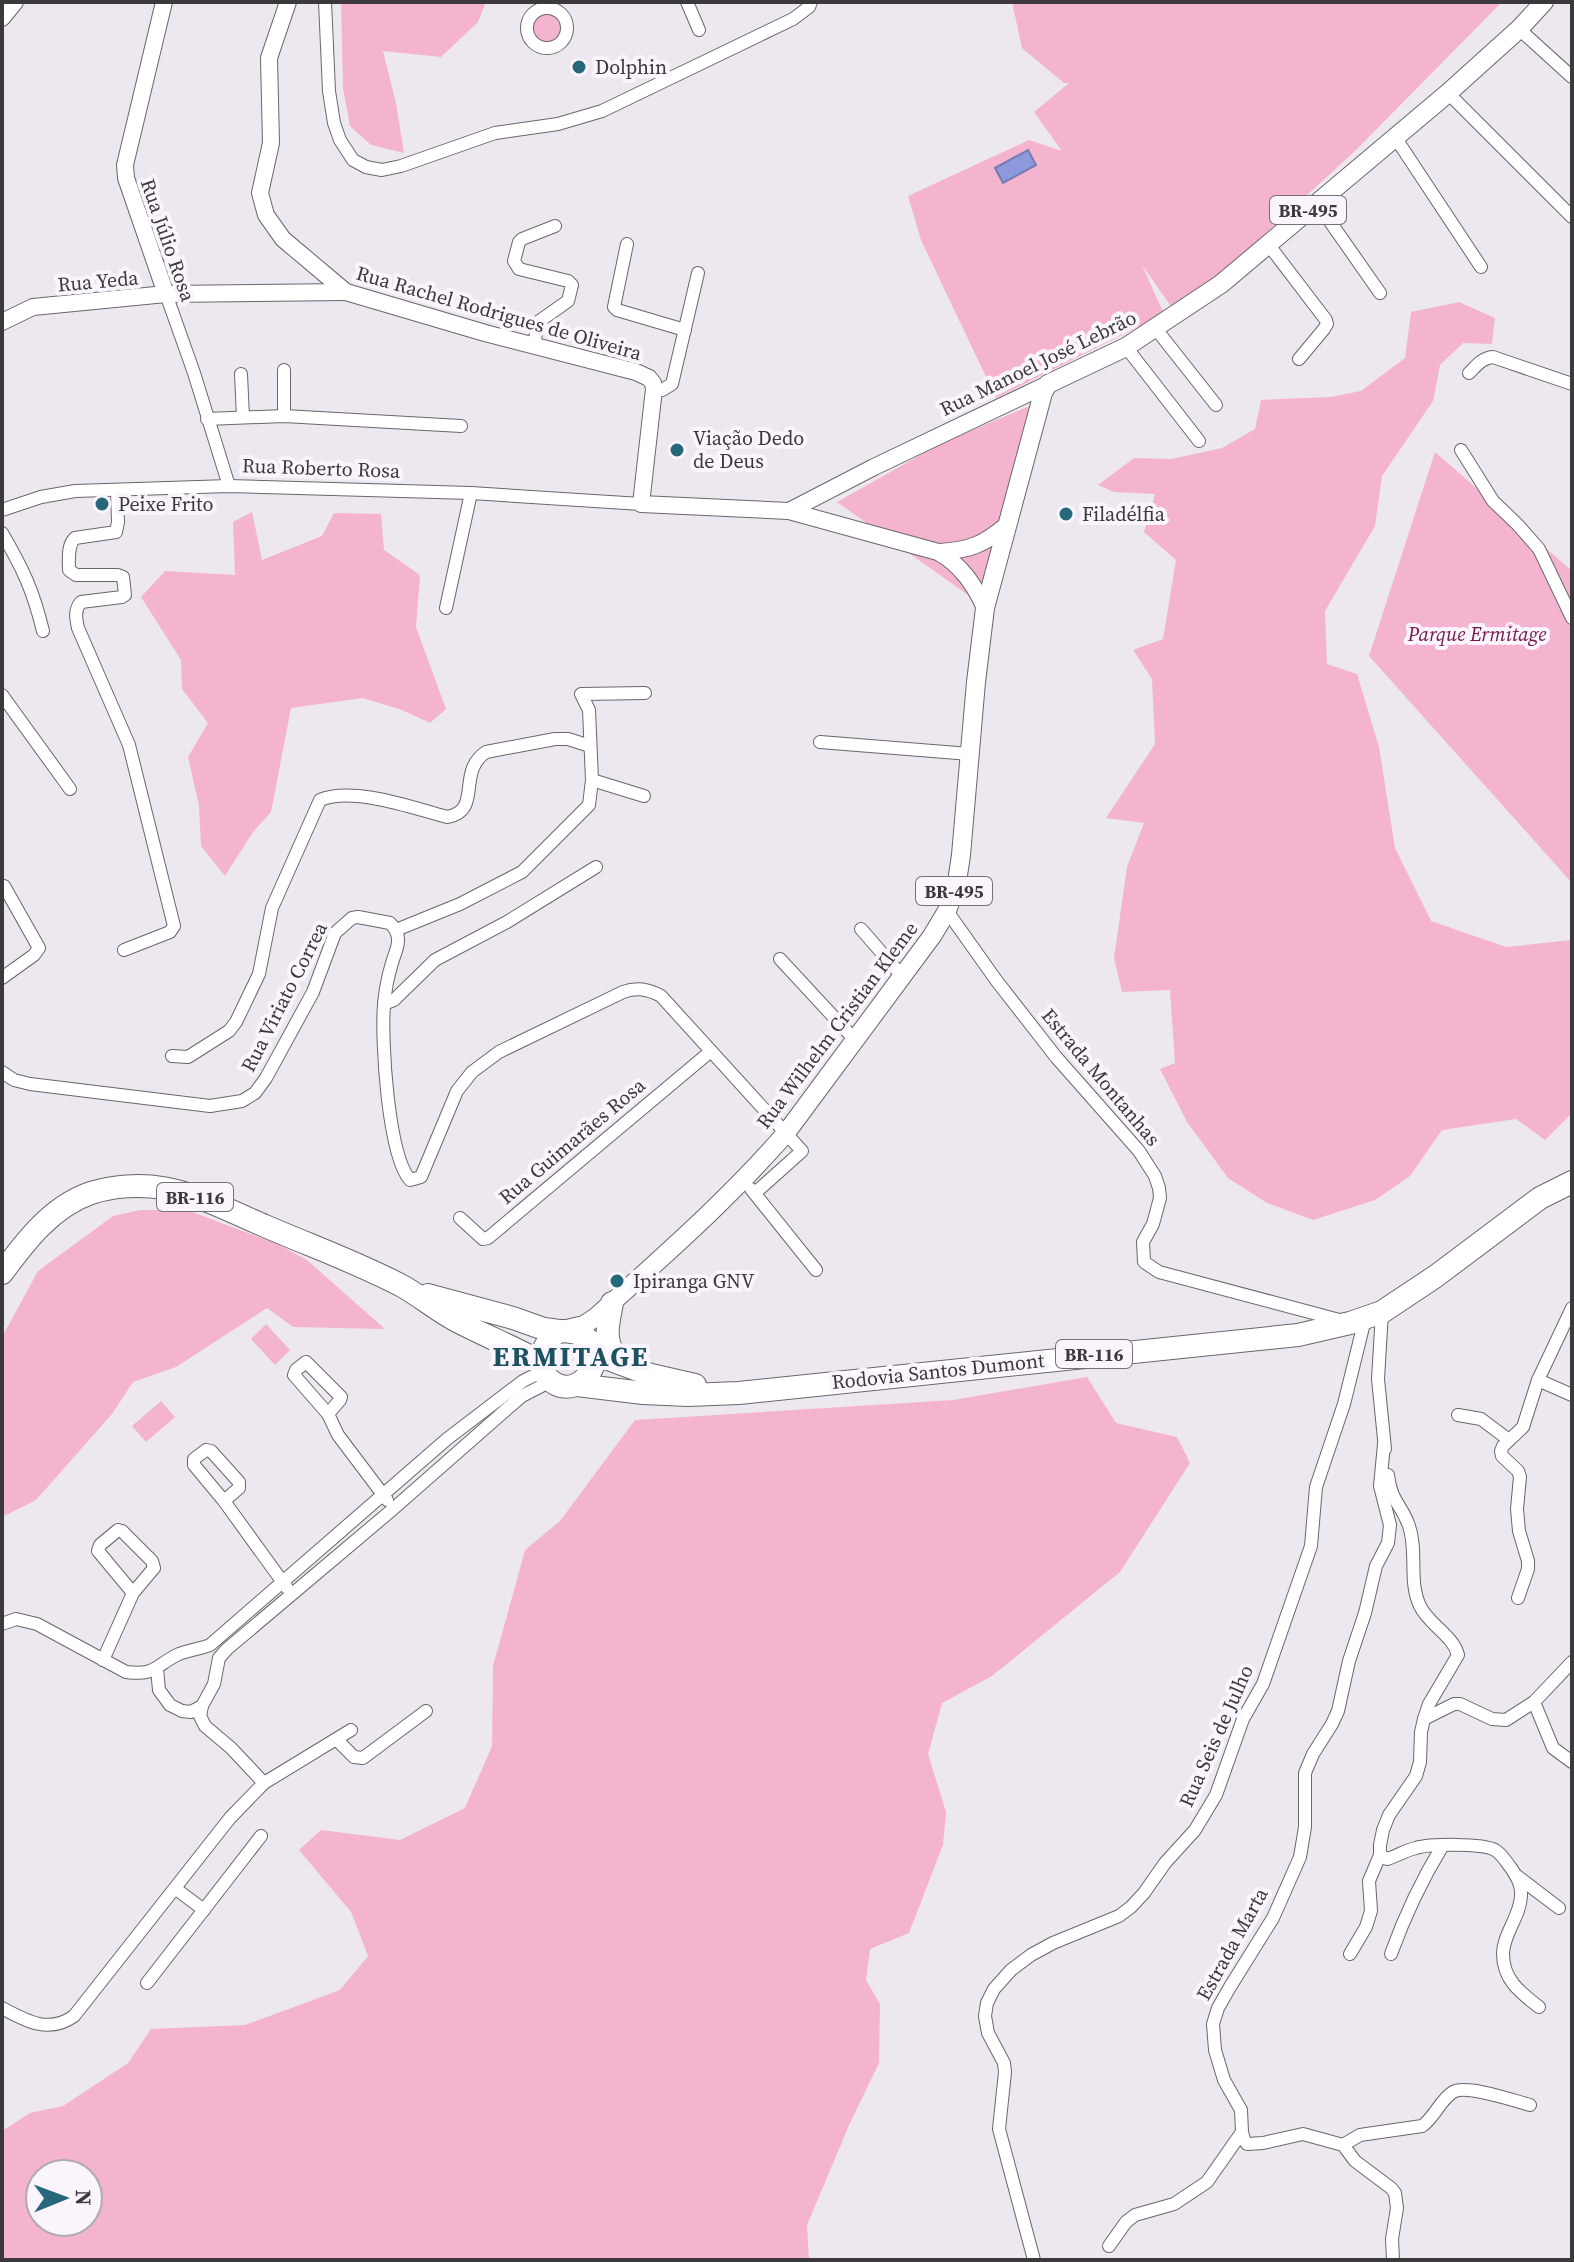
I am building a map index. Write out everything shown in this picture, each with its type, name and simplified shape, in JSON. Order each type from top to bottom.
[{"type":"highway","name":"Rodovia Santos Dumont","points":[[739,1393],[1298,1335],[1366,1318],[1436,1276],[1540,1198],[1572,1182]]},
{"type":"highway","name":"BR-116","points":[[2,1273],[36,1230],[88,1194],[134,1186],[160,1187],[209,1202],[404,1288],[545,1372],[559,1385],[643,1393],[739,1393]]},
{"type":"highway","name":"BR-116","points":[[404,1288],[544,1329],[581,1333],[591,1341],[594,1351],[619,1363],[651,1375],[739,1393]]},
{"type":"highway","points":[[612,1303],[608,1344],[619,1363]]},
{"type":"highway","points":[[545,1372],[545,1346],[559,1331]]},
{"type":"highway","points":[[577,1385],[586,1378],[595,1361],[594,1351]]},
{"type":"main road","name":"Rua Manoel José Lebrão","points":[[1048,384],[1126,347],[1221,284],[1448,93],[1544,2]]},
{"type":"main road","name":"Rua Wilhelm Cristian Kleme","points":[[612,1303],[749,1187],[922,951],[947,911],[957,882],[961,855],[985,608],[1048,384]]},
{"type":"main road","name":"BR-495","points":[[559,1331],[584,1325],[612,1303]]},
{"type":"main road","name":"BR-495","points":[[594,1351],[612,1303]]},
{"type":"street","points":[[2,18],[15,2]]},
{"type":"street","name":"Rua Júlio Rosa","points":[[164,2],[125,165],[126,178],[194,373],[229,486]]},
{"type":"street","name":"Rua Rachel Rodrigues de Oliveira","points":[[288,2],[269,58],[271,143],[260,193],[266,215],[283,239],[346,292],[649,378],[654,389],[641,504]]},
{"type":"street","points":[[325,2],[334,123],[340,140],[353,160],[382,170],[495,133],[558,124],[602,111],[793,19],[811,2]]},
{"type":"street","points":[[687,2],[699,30]]},
{"type":"street","points":[[1519,29],[1572,77]]},
{"type":"street","points":[[1448,93],[1572,217]]},
{"type":"street","points":[[1395,137],[1481,267]]},
{"type":"street","points":[[1317,203],[1380,293]]},
{"type":"street","points":[[534,345],[538,322],[568,301],[572,285],[568,281],[519,269],[514,261],[522,239],[555,226]]},
{"type":"street","points":[[627,244],[614,307],[685,330]]},
{"type":"street","points":[[1268,244],[1326,320],[1324,329],[1299,359]]},
{"type":"street","points":[[654,389],[662,390],[672,384],[698,273]]},
{"type":"street","name":"Rua Yeda","points":[[2,322],[33,307],[166,294],[346,292]]},
{"type":"street","points":[[1156,329],[1216,405]]},
{"type":"street","points":[[1126,347],[1199,441]]},
{"type":"street","points":[[1469,373],[1480,362],[1493,357],[1572,384]]},
{"type":"street","points":[[284,370],[284,416]]},
{"type":"street","points":[[241,374],[243,417]]},
{"type":"street","name":"Rua Manoel José Lebrão","points":[[789,511],[1048,384]]},
{"type":"street","points":[[207,419],[284,416],[461,426]]},
{"type":"street","points":[[1461,450],[1493,501],[1539,549],[1572,618]]},
{"type":"street","name":"Rua Roberto Rosa","points":[[2,510],[41,497],[75,491],[229,486],[471,493],[641,504]]},
{"type":"street","points":[[117,490],[116,532],[71,541],[69,570],[76,575],[123,577],[125,595],[81,602],[76,616],[78,628],[129,745],[174,926],[170,932],[124,950]]},
{"type":"street","points":[[446,608],[471,493]]},
{"type":"street","points":[[641,504],[789,511],[938,552],[963,571],[985,608]]},
{"type":"street","points":[[938,552],[968,550],[989,540],[1007,525]]},
{"type":"street","points":[[2,533],[24,569],[43,631]]},
{"type":"street","points":[[645,693],[581,694],[589,710],[592,780],[589,805],[522,872],[460,904],[396,930],[398,939],[384,1004],[385,1074],[395,1143],[404,1173],[410,1180],[421,1177],[457,1091],[472,1072],[499,1052],[623,992],[643,989],[661,996],[786,1133]]},
{"type":"street","points":[[2,695],[70,789]]},
{"type":"street","points":[[172,1056],[188,1057],[229,1031],[236,1022],[259,974],[272,908],[320,800],[328,796],[376,798],[452,817],[464,808],[472,767],[486,752],[555,739],[568,739],[590,746]]},
{"type":"street","points":[[820,742],[970,754]]},
{"type":"street","points":[[592,780],[644,796]]},
{"type":"street","points":[[384,1004],[394,1000],[435,960],[507,922],[596,867]]},
{"type":"street","points":[[2,978],[39,948],[4,886]]},
{"type":"street","name":"Estrada Montanhas","points":[[947,911],[1047,1046],[1139,1151],[1155,1176],[1160,1198],[1153,1224],[1143,1242],[1144,1262],[1159,1272],[1366,1318]]},
{"type":"street","name":"Rua Viriato Correa","points":[[3,1075],[30,1084],[210,1106],[242,1101],[255,1093],[293,1029],[313,992],[335,933],[352,918],[358,917],[390,923],[396,930]]},
{"type":"street","points":[[861,929],[902,976]]},
{"type":"street","points":[[780,959],[855,1040]]},
{"type":"street","name":"Rua Guimarães Rosa","points":[[460,1218],[483,1239],[488,1238],[711,1051]]},
{"type":"street","points":[[749,1187],[816,1270]]},
{"type":"street","points":[[1518,1598],[1528,1561],[1519,1531],[1518,1471],[1502,1456],[1501,1451],[1523,1427],[1538,1380],[1572,1308]]},
{"type":"street","points":[[1350,1954],[1369,1919],[1369,1881],[1380,1855],[1389,1815],[1416,1776],[1421,1732],[1429,1704],[1458,1655],[1454,1644],[1426,1618],[1420,1606],[1413,1575],[1409,1523],[1389,1487],[1378,1379],[1366,1318]]},
{"type":"street","name":"Rua Seis de Julho","points":[[1034,2260],[999,2129],[1005,2072],[1004,2063],[988,2033],[985,2016],[987,2003],[994,1989],[1011,1970],[1031,1955],[1119,1916],[1131,1907],[1195,1830],[1216,1795],[1243,1719],[1263,1684],[1311,1546],[1316,1487],[1344,1404],[1366,1318]]},
{"type":"street","points":[[2,1624],[16,1619],[37,1624],[126,1672],[140,1674],[157,1669],[176,1655],[210,1645],[447,1439],[523,1381],[545,1372]]},
{"type":"street","points":[[264,1783],[205,1726],[200,1716],[219,1658],[522,1396],[545,1372]]},
{"type":"street","points":[[1538,1380],[1572,1395]]},
{"type":"street","points":[[328,1414],[338,1435],[393,1509]]},
{"type":"street","points":[[1458,1415],[1481,1419],[1509,1440]]},
{"type":"street","name":"Estrada Marta","points":[[1242,2132],[1241,2110],[1224,2080],[1213,2039],[1213,2024],[1218,2008],[1273,1918],[1300,1857],[1305,1827],[1305,1773],[1338,1711],[1376,1566],[1390,1535],[1380,1486],[1384,1444]]},
{"type":"street","points":[[224,1501],[292,1594]]},
{"type":"street","points":[[103,1660],[133,1593],[153,1571],[153,1564],[118,1530],[100,1545],[98,1551],[133,1593]]},
{"type":"street","points":[[198,1650],[211,1662],[216,1672]]},
{"type":"street","points":[[1424,1719],[1460,1704],[1492,1719],[1506,1720],[1534,1702],[1572,1662]]},
{"type":"street","points":[[157,1669],[159,1690],[170,1705],[191,1712],[202,1706]]},
{"type":"street","points":[[1534,1702],[1553,1748],[1572,1762]]},
{"type":"street","points":[[337,1740],[354,1757],[363,1758],[426,1711]]},
{"type":"street","points":[[2,2008],[36,2024],[58,2025],[66,2022],[80,2009],[230,1818],[264,1783],[351,1730]]},
{"type":"street","points":[[147,1983],[261,1836]]},
{"type":"street","points":[[1380,1855],[1387,1859],[1417,1847],[1443,1845],[1490,1848],[1498,1852],[1517,1876],[1559,1908]]},
{"type":"street","points":[[1391,1954],[1418,1886],[1443,1845]]},
{"type":"street","points":[[1517,1876],[1521,1900],[1504,1944],[1504,1963],[1507,1977],[1539,2007]]},
{"type":"street","points":[[176,1889],[204,1910]]},
{"type":"street","points":[[1343,2145],[1360,2135],[1422,2126],[1444,2101],[1459,2090],[1530,2105]]},
{"type":"street","points":[[1242,2132],[1247,2144],[1303,2134],[1343,2145],[1355,2161],[1395,2193],[1397,2208],[1392,2239],[1393,2260]]},
{"type":"street","points":[[1109,2246],[1135,2215],[1174,2204],[1207,2182],[1242,2132]]},
{"type":"green space","points":[[341,2],[486,2],[478,22],[441,57],[383,51],[404,153],[371,145],[350,126],[343,88]]},
{"type":"green space","points":[[1012,2],[1502,2],[1355,151],[1177,315],[1142,265],[1164,314],[996,398],[921,240],[908,196],[1029,140],[1062,151],[1034,112],[1069,83],[1064,83],[1022,48]]},
{"type":"green space","points":[[546,13],[557,17],[561,28],[557,39],[546,43],[535,39],[531,28],[535,17]]},
{"type":"green space","points":[[1459,302],[1495,318],[1492,344],[1463,343],[1440,365],[1433,401],[1382,476],[1375,526],[1325,611],[1327,664],[1357,674],[1379,747],[1395,848],[1431,921],[1506,947],[1572,940],[1572,1113],[1545,1140],[1516,1119],[1442,1130],[1410,1176],[1375,1200],[1313,1220],[1267,1203],[1228,1178],[1187,1122],[1160,1069],[1175,1063],[1170,990],[1122,992],[1114,958],[1127,867],[1144,823],[1106,818],[1155,744],[1152,679],[1133,650],[1163,639],[1176,560],[1144,532],[1155,494],[1114,492],[1098,485],[1134,458],[1171,459],[1222,448],[1255,429],[1261,400],[1330,397],[1361,391],[1405,358],[1411,312]]},
{"type":"green space","points":[[1041,401],[992,612],[837,502],[940,444]]},
{"type":"green space","name":"Parque Ermitage","points":[[1435,452],[1572,571],[1572,883],[1369,656]]},
{"type":"green space","points":[[252,512],[262,560],[322,536],[334,513],[381,514],[384,550],[420,575],[416,627],[446,709],[430,723],[363,698],[291,708],[271,812],[253,832],[225,876],[201,846],[199,806],[188,757],[208,723],[182,689],[181,660],[141,597],[165,571],[235,575],[233,522]]},
{"type":"green space","points":[[140,1210],[187,1210],[275,1243],[307,1260],[385,1329],[293,1327],[267,1308],[176,1367],[133,1382],[112,1414],[36,1500],[2,1517],[2,1337],[38,1271],[113,1216]]},
{"type":"green space","points":[[266,1324],[290,1350],[275,1365],[251,1339]]},
{"type":"green space","points":[[1087,1377],[1116,1423],[1177,1437],[1190,1463],[1120,1572],[992,1676],[942,1703],[928,1754],[946,1812],[943,1845],[909,1933],[870,1949],[866,1980],[880,2004],[879,2063],[807,2225],[809,2260],[2,2260],[2,2131],[30,2113],[63,2106],[128,2063],[151,2029],[245,2025],[340,1990],[368,1956],[351,1912],[299,1850],[321,1830],[400,1840],[465,1808],[492,1746],[493,1666],[525,1550],[560,1521],[635,1420],[953,1400]]},
{"type":"green space","points":[[161,1401],[175,1417],[146,1442],[132,1426]]},
{"type":"water","points":[[1028,150],[1036,165],[1003,183],[995,168]]},
{"type":"place","name":"Dolphin","points":[[579,67]]},
{"type":"place","name":"Viação Dedo de Deus","points":[[677,450]]},
{"type":"place","name":"Peixe Frito","points":[[102,504]]},
{"type":"place","name":"Filadélfia","points":[[1066,514]]},
{"type":"place","name":"Ipiranga GNV","points":[[617,1281]]},
{"type":"district","name":"ERMITAGE","points":[[571,1356]]}]
